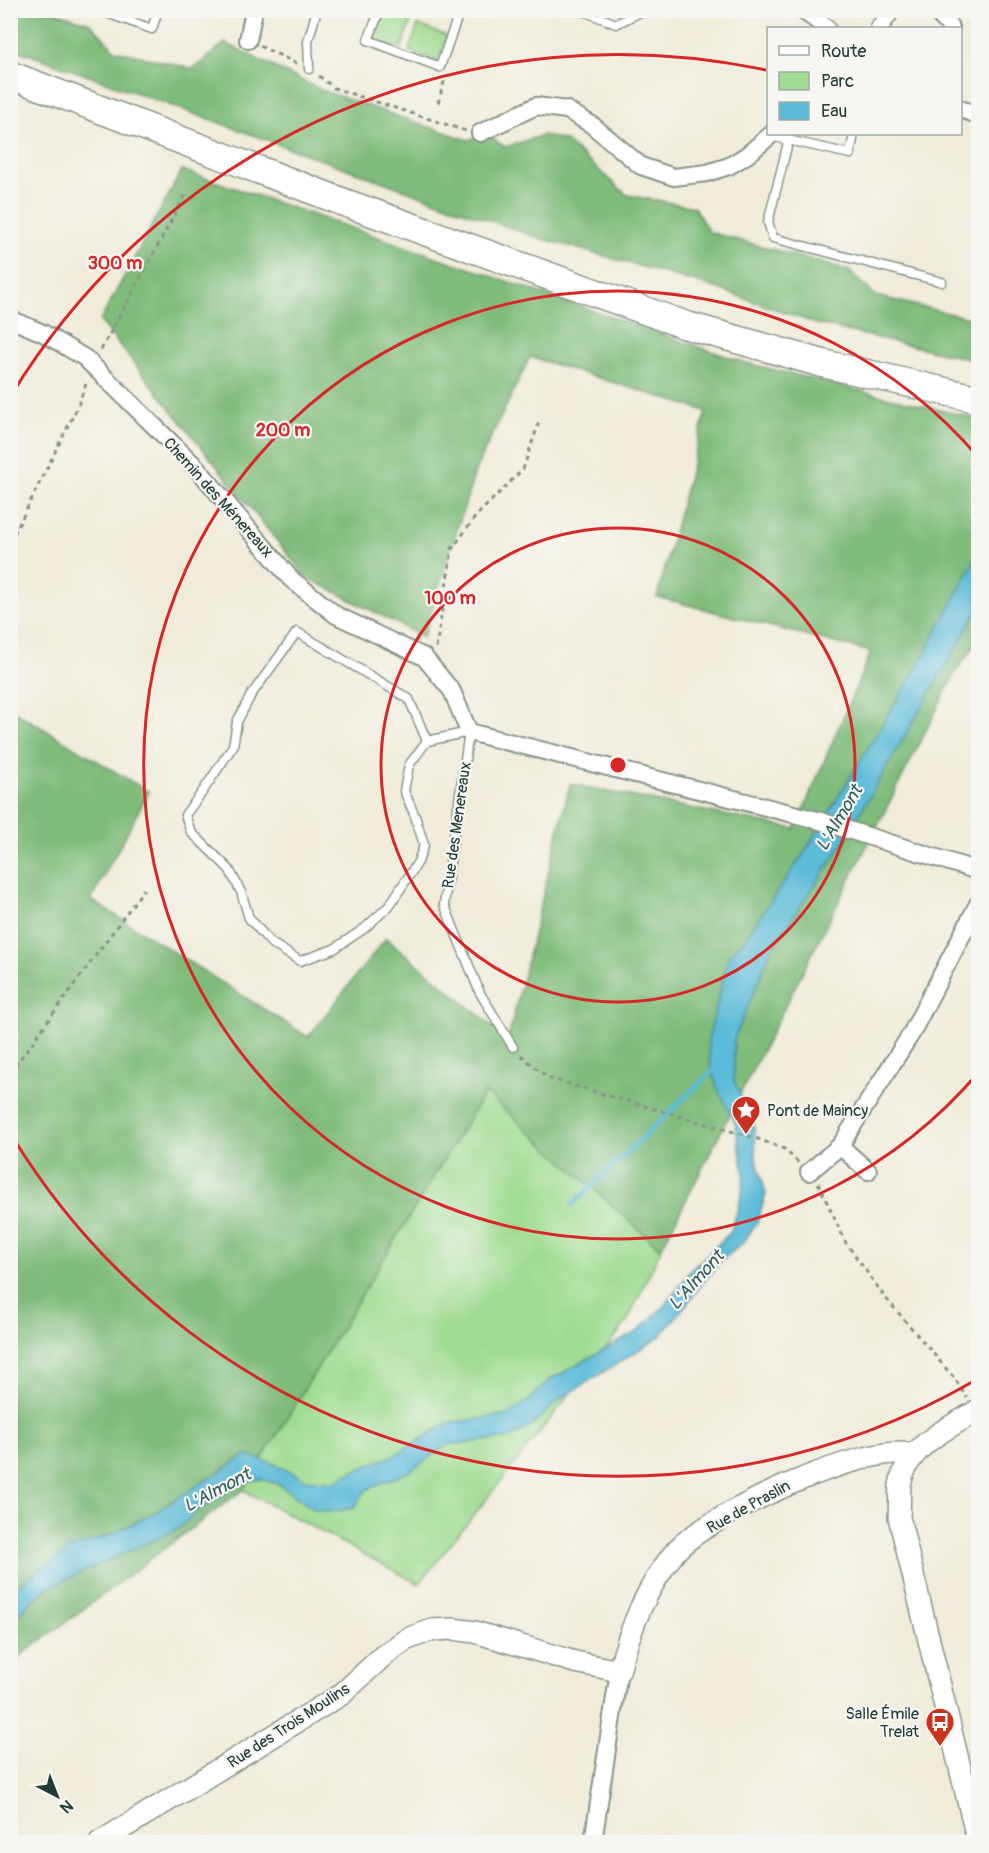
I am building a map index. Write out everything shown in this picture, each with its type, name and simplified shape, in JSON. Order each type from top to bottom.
[{"type":"main road","points":[[10,63],[617,289],[792,342],[972,391]]},
{"type":"main road","points":[[10,75],[343,202],[685,325],[820,363],[972,391]]},
{"type":"street","points":[[248,40],[254,10]]},
{"type":"street","points":[[802,10],[826,27]]},
{"type":"street","points":[[880,27],[892,10]]},
{"type":"street","points":[[935,10],[950,27]]},
{"type":"street","points":[[480,133],[536,106],[567,110],[592,126],[641,166],[674,177],[707,173],[729,166],[747,155],[771,135]]},
{"type":"street","points":[[962,110],[978,115]]},
{"type":"street","name":"Chemin des Ménereaux","points":[[10,320],[43,333],[93,365],[196,467],[291,579],[336,615],[424,657],[452,691],[469,732]]},
{"type":"street","points":[[469,732],[817,820],[978,871]]},
{"type":"street","points":[[809,1172],[840,1146],[911,1034],[978,903]]},
{"type":"street","points":[[840,1146],[867,1171]]},
{"type":"street","points":[[978,1411],[933,1438],[913,1455],[901,1483],[899,1517],[978,1842]]},
{"type":"street","name":"Rue de Praslin","points":[[593,1842],[619,1671],[628,1636],[647,1591],[677,1550],[735,1510],[797,1480],[883,1453],[904,1452],[913,1455]]},
{"type":"street","name":"Rue des Trois Moulins","points":[[100,1842],[342,1694],[384,1656],[407,1640],[432,1630],[453,1629],[475,1632],[575,1662],[619,1671]]},
{"type":"lane","points":[[98,10],[118,14],[152,29],[158,10]]},
{"type":"lane","points":[[309,69],[308,41],[317,10]]},
{"type":"lane","points":[[380,10],[368,40],[440,67],[460,10]]},
{"type":"lane","points":[[581,10],[616,24],[644,10]]},
{"type":"lane","points":[[771,135],[849,154],[854,135]]},
{"type":"lane","points":[[789,139],[768,222],[773,238],[942,282]]},
{"type":"lane","points":[[427,741],[409,699],[297,632],[251,695],[237,722],[233,746],[184,815],[191,832],[229,869],[241,892],[249,918],[271,943],[300,961],[334,950],[365,928],[389,906],[418,862],[423,845],[415,816],[404,790],[409,765],[427,741],[469,732]]},
{"type":"lane","name":"Rue des Menereaux","points":[[469,732],[444,904],[480,993],[513,1047]]},
{"type":"path","points":[[248,40],[309,69],[334,88],[459,129],[480,133]]},
{"type":"path","points":[[438,103],[444,82],[440,67]]},
{"type":"path","points":[[10,542],[77,408],[93,365],[187,192]]},
{"type":"path","points":[[433,667],[452,549],[476,516],[523,469],[540,422]]},
{"type":"path","points":[[10,1074],[144,889]]},
{"type":"path","points":[[513,1047],[548,1078],[759,1139],[784,1149],[818,1183],[846,1243],[884,1296],[955,1379],[978,1411]]},
{"type":"green space","points":[[10,11],[52,11],[90,23],[115,50],[193,69],[225,43],[321,90],[468,140],[487,134],[505,147],[544,135],[566,141],[627,195],[694,207],[709,232],[848,270],[876,296],[978,320],[978,361],[817,324],[710,286],[536,237],[11,48]]},
{"type":"green space","points":[[384,11],[399,11],[413,15],[401,49],[374,39]]},
{"type":"green space","points":[[418,25],[447,36],[438,62],[409,51]]},
{"type":"green space","points":[[182,170],[746,363],[978,419],[978,641],[957,670],[661,1249],[485,1092],[243,1490],[11,1663],[11,709],[149,792],[91,900],[308,1037],[386,938],[508,1039],[570,784],[795,829],[871,652],[657,597],[706,411],[530,357],[477,466],[423,637],[306,577],[100,321]]},
{"type":"green space","points":[[485,1092],[661,1249],[627,1322],[419,1584],[243,1490]]},
{"type":"water","name":"L'Almont","points":[[978,554],[978,610],[838,851],[772,948],[734,1039],[734,1081],[754,1126],[756,1158],[766,1194],[757,1222],[744,1242],[721,1261],[660,1337],[560,1399],[533,1425],[510,1438],[447,1445],[410,1471],[366,1490],[354,1508],[330,1512],[313,1509],[280,1485],[261,1479],[243,1482],[197,1511],[180,1528],[49,1587],[28,1604],[11,1624],[10,1591],[70,1549],[112,1534],[154,1513],[246,1455],[272,1463],[305,1479],[332,1482],[395,1455],[447,1423],[507,1415],[528,1401],[549,1380],[637,1332],[665,1305],[691,1270],[731,1232],[742,1194],[744,1173],[735,1123],[717,1087],[710,1064],[708,1040],[729,956],[744,940],[806,850],[917,668]]},
{"type":"waterway","points":[[572,1205],[716,1068]]},
{"type":"place","name":"Pont de Maincy","points":[[746,1136]]},
{"type":"place","name":"Salle Émile Trelat","points":[[940,1748]]}]
